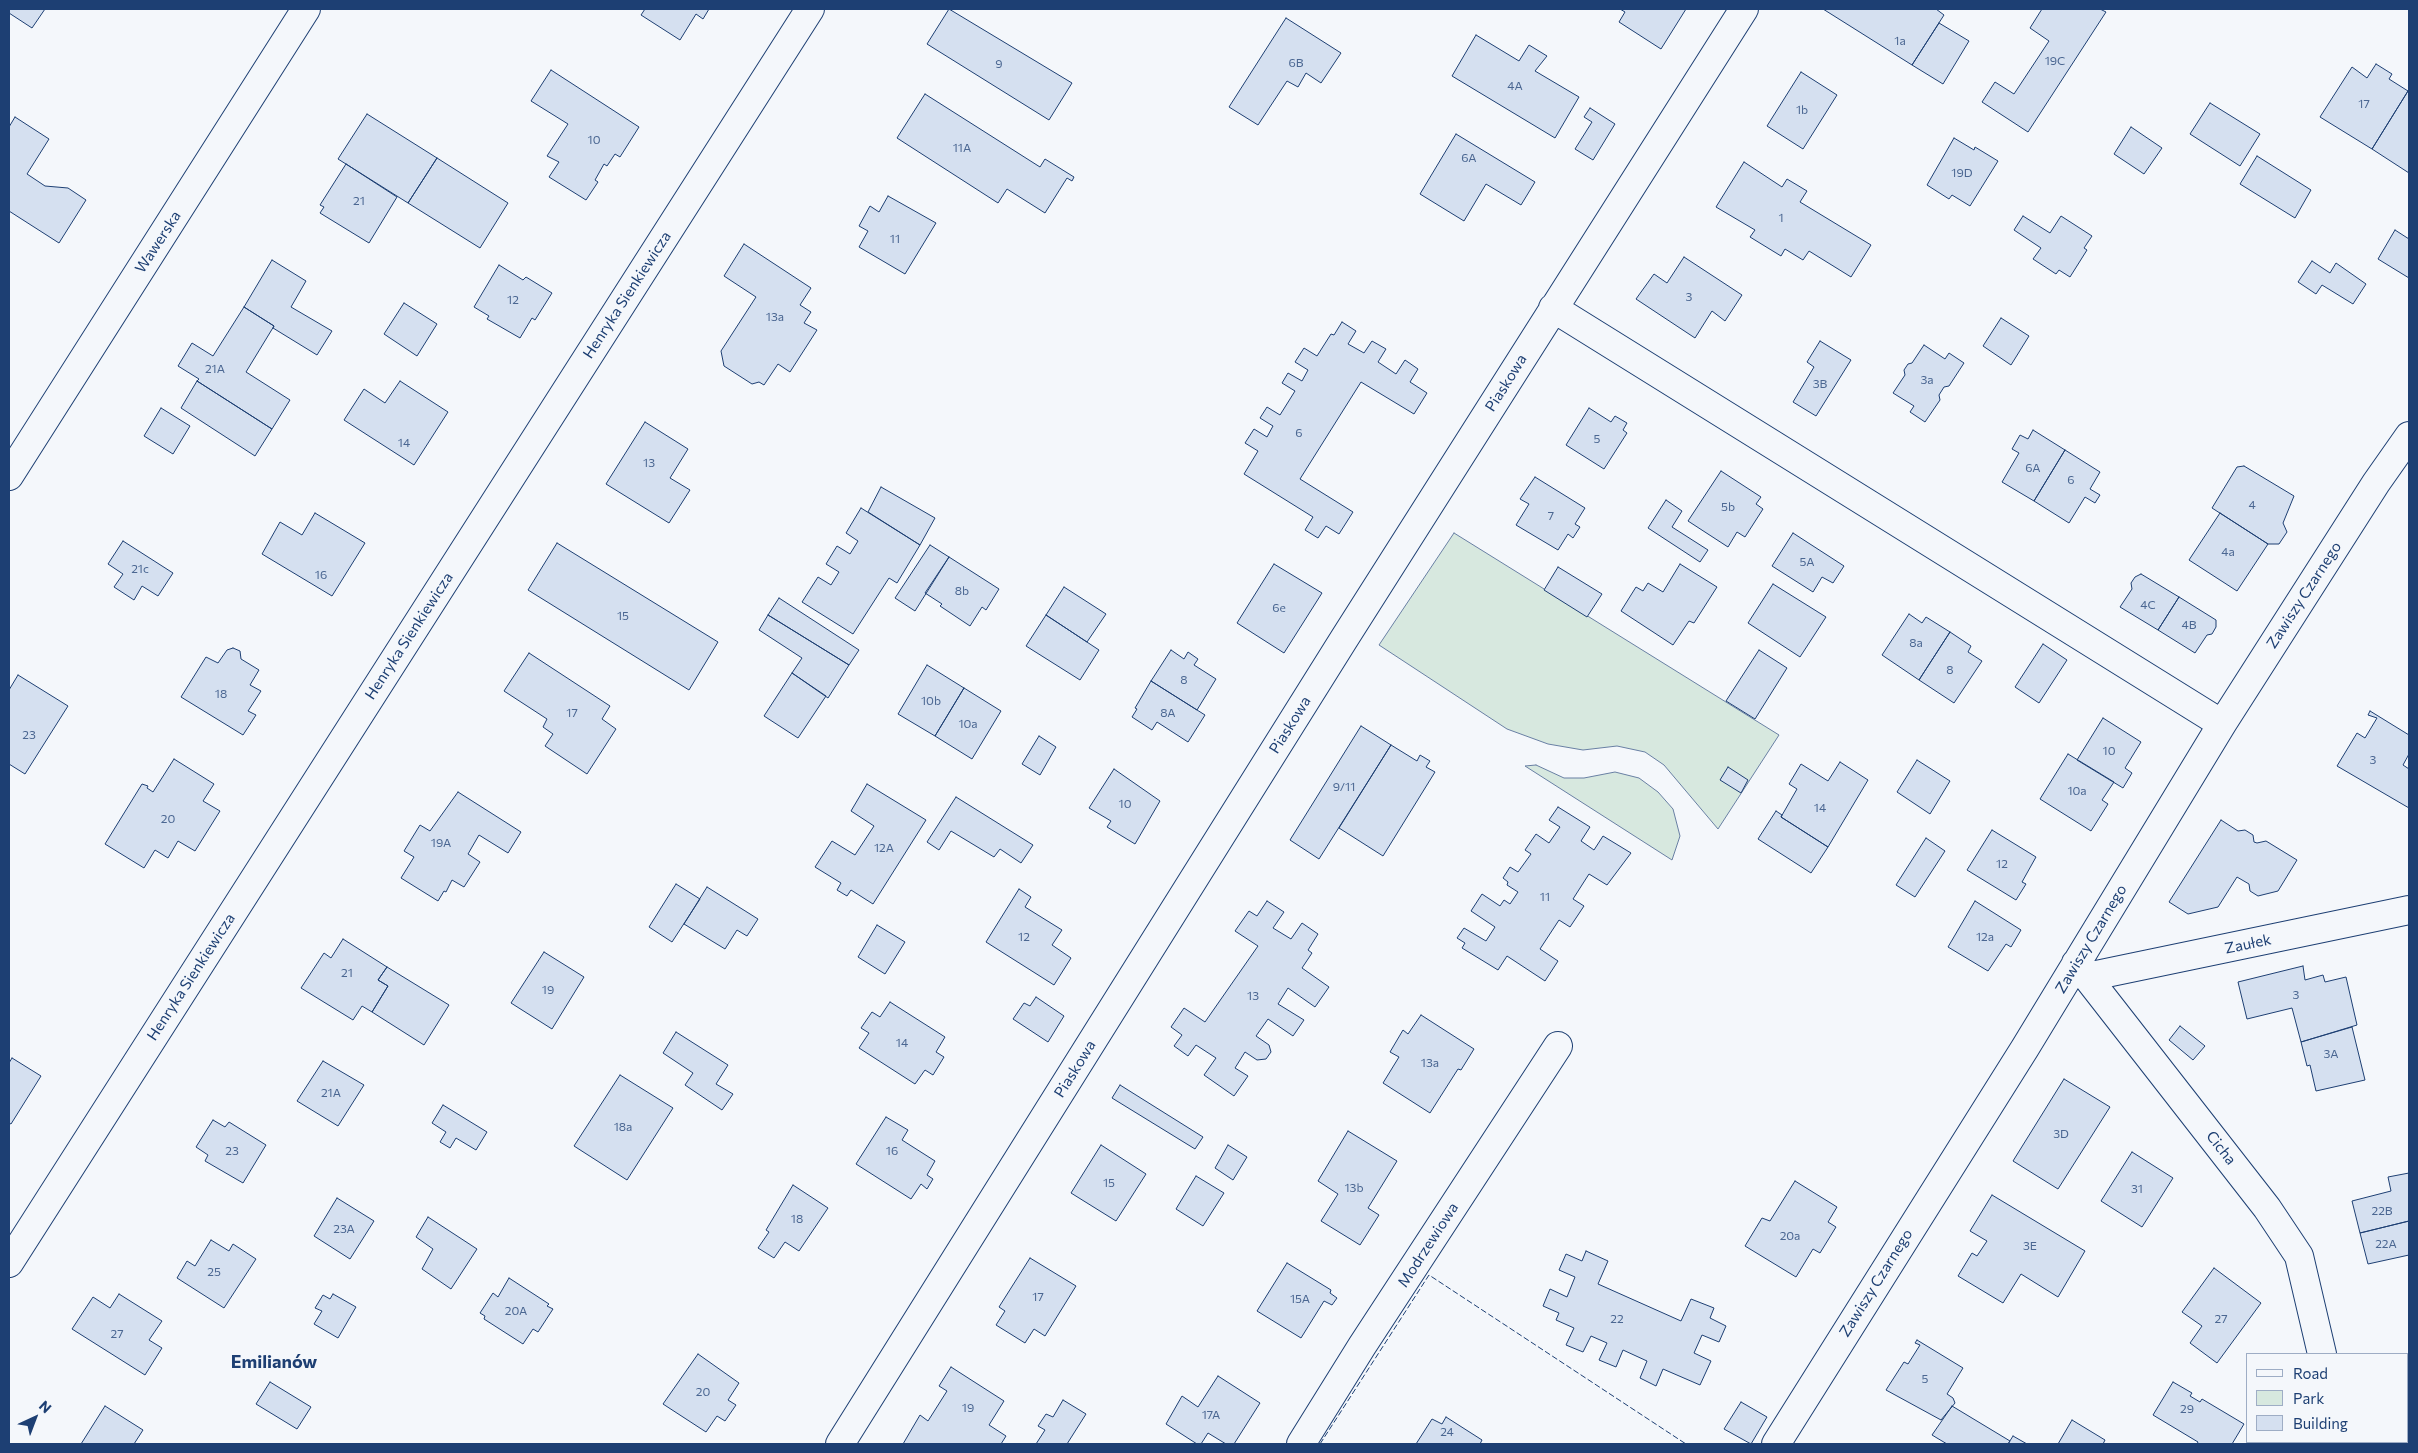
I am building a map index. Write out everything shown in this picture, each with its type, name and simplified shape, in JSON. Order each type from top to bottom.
[{"type":"street","name":"Wawerska","points":[[9,476],[306,9]]},
{"type":"street","name":"Henryka Sienkiewicza","points":[[9,1264],[810,9]]},
{"type":"street","name":"Piaskowa","points":[[845,1442],[1553,308],[1744,9]]},
{"type":"street","points":[[1553,308],[2222,724]]},
{"type":"street","name":"Zawiszy Czarnego","points":[[1776,1444],[2082,970],[2222,724],[2376,483],[2409,436]]},
{"type":"street","name":"Zaułek","points":[[2082,970],[2409,910]]},
{"type":"street","name":"Cicha","points":[[2082,970],[2267,1208],[2300,1256],[2322,1353]]},
{"type":"street","name":"Modrzewiowa","points":[[1301,1444],[1362,1346],[1558,1046]]},
{"type":"green space","points":[[1454,533],[1779,735],[1718,829],[1664,765],[1645,752],[1617,746],[1583,750],[1548,744],[1507,729],[1379,645]]},
{"type":"green space","points":[[1536,765],[1564,778],[1584,778],[1615,772],[1639,778],[1658,792],[1673,809],[1680,836],[1672,860],[1525,766]]},
{"type":"building","points":[[9,9],[45,9],[32,28],[9,13]]},
{"type":"building","points":[[645,9],[709,9],[703,19],[696,14],[680,40],[641,15]]},
{"type":"building","points":[[949,9],[1072,83],[1049,120],[927,44]]},
{"type":"building","points":[[1620,9],[1686,9],[1661,49],[1619,22],[1625,12]]},
{"type":"building","points":[[1823,9],[1936,9],[1944,15],[1912,65]]},
{"type":"building","points":[[2042,9],[2100,9],[2106,12],[2028,132],[1982,102],[1995,82],[2014,94],[2049,41],[2030,28]]},
{"type":"building","points":[[1286,18],[1341,53],[1321,83],[1306,73],[1298,87],[1287,81],[1258,125],[1229,107]]},
{"type":"building","points":[[1939,23],[1969,41],[1943,84],[1912,65]]},
{"type":"building","points":[[1476,35],[1519,61],[1529,45],[1547,56],[1535,71],[1579,97],[1555,138],[1452,76]]},
{"type":"building","points":[[2376,64],[2392,74],[2389,79],[2408,91],[2372,149],[2320,117],[2352,67],[2367,78]]},
{"type":"building","points":[[551,70],[639,127],[620,157],[615,154],[607,166],[604,164],[595,180],[598,182],[586,200],[549,177],[559,162],[547,156],[568,124],[531,101]]},
{"type":"building","points":[[1801,72],[1837,95],[1803,149],[1767,126]]},
{"type":"building","points":[[2409,92],[2409,173],[2372,149]]},
{"type":"building","points":[[925,94],[1040,167],[1045,159],[1074,177],[1072,181],[1067,178],[1045,213],[1007,189],[998,203],[897,138]]},
{"type":"building","points":[[2210,103],[2260,134],[2240,166],[2190,134]]},
{"type":"building","points":[[1590,108],[1615,124],[1593,160],[1575,149],[1592,122],[1584,117]]},
{"type":"building","points":[[367,114],[437,158],[408,203],[338,159]]},
{"type":"building","points":[[15,117],[49,139],[27,174],[45,186],[68,188],[86,200],[59,243],[9,211],[9,127]]},
{"type":"building","points":[[2131,127],[2162,148],[2144,174],[2114,154]]},
{"type":"building","points":[[1456,134],[1535,182],[1521,205],[1486,184],[1464,221],[1420,194]]},
{"type":"building","points":[[1954,138],[1974,150],[1975,147],[1998,161],[1970,206],[1952,195],[1949,199],[1927,185]]},
{"type":"building","points":[[2257,156],[2311,190],[2295,218],[2240,184]]},
{"type":"building","points":[[437,158],[508,203],[480,248],[408,203]]},
{"type":"building","points":[[1744,162],[1782,187],[1787,179],[1807,191],[1800,202],[1871,245],[1851,277],[1809,251],[1803,260],[1785,249],[1781,256],[1750,237],[1755,230],[1716,207]]},
{"type":"building","points":[[346,164],[397,197],[369,243],[320,213],[324,207],[320,205]]},
{"type":"building","points":[[888,196],[936,223],[905,274],[859,247],[868,231],[859,226],[870,206],[879,212]]},
{"type":"building","points":[[2023,216],[2050,233],[2061,216],[2092,236],[2084,248],[2087,250],[2070,277],[2059,270],[2056,274],[2033,259],[2041,248],[2014,230]]},
{"type":"building","points":[[2395,230],[2409,239],[2409,278],[2378,259]]},
{"type":"building","points":[[744,244],[811,288],[800,305],[811,312],[804,323],[817,330],[790,372],[778,364],[764,385],[759,382],[752,384],[724,366],[721,351],[756,297],[724,276]]},
{"type":"building","points":[[1684,257],[1742,295],[1725,321],[1712,311],[1695,338],[1636,299],[1654,274],[1667,283]]},
{"type":"building","points":[[272,260],[306,281],[291,307],[332,331],[317,355],[273,328],[274,326],[244,307]]},
{"type":"building","points":[[2312,261],[2330,273],[2336,263],[2366,284],[2353,304],[2322,285],[2316,294],[2298,282]]},
{"type":"building","points":[[499,265],[523,280],[526,277],[552,293],[535,320],[532,318],[520,338],[487,319],[489,316],[474,307]]},
{"type":"building","points":[[404,303],[437,324],[417,356],[384,334]]},
{"type":"building","points":[[244,307],[274,326],[246,372],[290,400],[272,429],[197,381],[199,379],[178,366],[192,343],[213,356]]},
{"type":"building","points":[[2001,318],[2029,336],[2011,365],[1983,346]]},
{"type":"building","points":[[1342,322],[1356,331],[1348,344],[1364,353],[1372,341],[1386,349],[1378,362],[1396,374],[1405,360],[1418,369],[1410,382],[1427,393],[1414,414],[1361,382],[1300,479],[1353,512],[1339,534],[1326,526],[1318,538],[1305,530],[1313,517],[1244,474],[1258,451],[1245,443],[1254,429],[1267,437],[1273,426],[1260,418],[1267,407],[1280,415],[1295,391],[1282,383],[1288,373],[1302,381],[1308,370],[1295,362],[1304,348],[1317,356],[1331,334],[1334,335]]},
{"type":"building","points":[[1820,341],[1851,360],[1816,416],[1793,402],[1814,367],[1807,362]]},
{"type":"building","points":[[1924,345],[1945,359],[1949,353],[1964,363],[1949,386],[1944,387],[1939,395],[1940,400],[1925,422],[1910,412],[1914,406],[1893,393],[1905,375],[1904,370],[1908,364],[1912,363]]},
{"type":"building","points":[[197,381],[272,429],[255,456],[181,408]]},
{"type":"building","points":[[400,381],[448,412],[414,465],[344,420],[364,389],[385,403]]},
{"type":"building","points":[[161,408],[190,426],[173,454],[144,436]]},
{"type":"building","points":[[1589,408],[1611,422],[1615,416],[1627,423],[1623,430],[1627,433],[1604,469],[1566,445]]},
{"type":"building","points":[[645,422],[688,449],[670,478],[690,490],[669,523],[606,484]]},
{"type":"building","points":[[2033,430],[2065,450],[2034,501],[2002,482],[2019,453],[2012,449],[2020,435],[2028,439]]},
{"type":"building","points":[[2065,450],[2100,472],[2090,489],[2100,495],[2095,503],[2085,497],[2069,523],[2034,501]]},
{"type":"building","points":[[2244,466],[2294,496],[2283,523],[2287,532],[2279,544],[2268,544],[2212,508],[2237,467]]},
{"type":"building","points":[[1721,471],[1761,497],[1756,504],[1763,509],[1745,537],[1737,532],[1728,547],[1688,521]]},
{"type":"building","points":[[1535,477],[1585,508],[1575,524],[1580,527],[1573,538],[1568,534],[1558,550],[1516,525],[1529,504],[1520,499]]},
{"type":"building","points":[[881,487],[935,518],[920,545],[868,512]]},
{"type":"building","points":[[1666,500],[1682,511],[1672,527],[1708,550],[1700,562],[1648,528]]},
{"type":"building","points":[[861,508],[920,545],[897,583],[889,578],[853,634],[802,602],[818,577],[831,585],[839,572],[826,564],[837,546],[850,554],[858,541],[846,533]]},
{"type":"building","points":[[315,513],[365,543],[332,596],[262,554],[280,522],[302,535]]},
{"type":"building","points":[[2220,513],[2268,544],[2237,591],[2189,560]]},
{"type":"building","points":[[1793,533],[1844,566],[1833,583],[1822,577],[1813,592],[1772,566]]},
{"type":"building","points":[[123,541],[173,573],[158,596],[142,586],[134,600],[114,587],[123,574],[108,564]]},
{"type":"building","points":[[557,543],[718,642],[689,690],[528,590]]},
{"type":"building","points":[[930,545],[949,557],[915,611],[895,598]]},
{"type":"building","points":[[949,557],[999,589],[986,610],[982,607],[970,626],[940,606],[942,604],[925,593]]},
{"type":"building","points":[[1274,564],[1322,593],[1284,653],[1237,623]]},
{"type":"building","points":[[1680,564],[1717,587],[1694,623],[1689,621],[1673,645],[1621,611],[1636,587],[1643,591],[1648,583],[1663,592]]},
{"type":"building","points":[[1558,567],[1602,594],[1587,617],[1544,590]]},
{"type":"building","points":[[2141,574],[2179,597],[2158,630],[2120,607],[2132,589],[2131,583],[2135,577]]},
{"type":"building","points":[[1773,584],[1826,617],[1800,657],[1748,623]]},
{"type":"building","points":[[1064,587],[1106,614],[1087,642],[1046,615]]},
{"type":"building","points":[[2179,597],[2216,620],[2216,627],[2212,634],[2207,635],[2195,653],[2158,630]]},
{"type":"building","points":[[779,598],[859,650],[849,665],[768,615]]},
{"type":"building","points":[[1909,614],[1922,623],[1926,617],[1950,632],[1919,680],[1882,655]]},
{"type":"building","points":[[768,615],[849,665],[828,698],[792,673],[802,658],[759,630]]},
{"type":"building","points":[[1046,615],[1099,650],[1080,680],[1026,646]]},
{"type":"building","points":[[1950,632],[1971,646],[1968,652],[1982,661],[1954,703],[1919,680]]},
{"type":"building","points":[[2043,644],[2067,660],[2039,703],[2015,687]]},
{"type":"building","points":[[233,648],[240,651],[241,659],[259,670],[250,685],[261,691],[248,711],[256,715],[243,735],[181,697],[206,657],[218,663],[227,650]]},
{"type":"building","points":[[1171,650],[1184,659],[1188,652],[1198,659],[1194,665],[1216,679],[1197,710],[1151,681]]},
{"type":"building","points":[[1759,650],[1787,668],[1755,719],[1726,701]]},
{"type":"building","points":[[529,653],[610,706],[602,719],[616,729],[587,774],[545,746],[553,734],[543,727],[547,719],[504,691]]},
{"type":"building","points":[[927,665],[964,688],[935,736],[898,714]]},
{"type":"building","points":[[792,673],[826,696],[798,738],[764,716]]},
{"type":"building","points":[[18,675],[68,706],[25,774],[9,764],[9,690]]},
{"type":"building","points":[[1151,681],[1205,715],[1188,742],[1157,722],[1152,730],[1132,717],[1137,709],[1135,708]]},
{"type":"building","points":[[964,688],[1001,711],[972,759],[935,736]]},
{"type":"building","points":[[2370,711],[2409,735],[2409,754],[2403,765],[2409,769],[2409,808],[2337,766],[2357,733],[2365,738],[2377,718],[2368,715]]},
{"type":"building","points":[[2103,718],[2141,742],[2125,768],[2132,773],[2123,788],[2077,760]]},
{"type":"building","points":[[1361,726],[1391,745],[1319,859],[1290,840]]},
{"type":"building","points":[[1039,736],[1056,747],[1040,775],[1022,764]]},
{"type":"building","points":[[1391,745],[1417,761],[1420,755],[1430,761],[1426,767],[1435,772],[1383,856],[1339,828]]},
{"type":"building","points":[[2068,754],[2114,782],[2102,800],[2108,804],[2091,831],[2040,799]]},
{"type":"building","points":[[174,759],[214,784],[203,801],[220,811],[195,851],[178,841],[168,858],[155,850],[144,868],[105,844],[142,784],[148,786],[147,788],[153,792]]},
{"type":"building","points":[[1917,760],[1950,781],[1930,814],[1897,792]]},
{"type":"building","points":[[1840,762],[1868,780],[1828,847],[1781,817],[1797,789],[1789,784],[1801,764],[1828,781]]},
{"type":"building","points":[[1728,767],[1748,780],[1741,793],[1720,780]]},
{"type":"building","points":[[1114,769],[1160,801],[1135,844],[1107,827],[1111,821],[1089,808]]},
{"type":"building","points":[[867,784],[926,820],[873,904],[851,890],[847,896],[837,890],[841,883],[815,867],[832,841],[855,855],[874,826],[851,811]]},
{"type":"building","points":[[458,792],[521,832],[508,853],[479,835],[468,854],[480,862],[464,887],[452,880],[446,892],[444,891],[438,901],[401,878],[414,857],[404,851],[420,825],[430,831]]},
{"type":"building","points":[[956,797],[1033,845],[1021,863],[1000,849],[994,857],[951,831],[939,850],[927,842]]},
{"type":"building","points":[[1558,807],[1590,827],[1581,841],[1594,850],[1603,836],[1631,853],[1607,885],[1589,874],[1573,899],[1584,906],[1570,927],[1559,920],[1540,949],[1558,961],[1545,981],[1507,956],[1498,970],[1462,948],[1465,943],[1457,938],[1464,928],[1486,941],[1495,927],[1471,911],[1482,894],[1500,906],[1504,900],[1510,904],[1518,892],[1507,885],[1508,882],[1503,878],[1510,867],[1518,872],[1531,854],[1525,850],[1536,834],[1549,843],[1560,827],[1549,820]]},
{"type":"building","points":[[1776,811],[1782,815],[1781,817],[1828,847],[1811,873],[1758,839]]},
{"type":"building","points":[[2221,820],[2238,831],[2245,830],[2253,835],[2254,842],[2266,841],[2297,860],[2278,891],[2258,896],[2250,891],[2249,884],[2237,877],[2218,907],[2188,914],[2169,902]]},
{"type":"building","points":[[1992,830],[2036,857],[2022,882],[2026,884],[2016,900],[1967,870]]},
{"type":"building","points":[[1926,838],[1945,851],[1915,897],[1896,885]]},
{"type":"building","points":[[676,884],[700,899],[672,942],[649,927]]},
{"type":"building","points":[[707,887],[758,919],[747,936],[737,930],[725,949],[684,924]]},
{"type":"building","points":[[1019,889],[1031,897],[1025,907],[1062,930],[1052,945],[1071,958],[1054,985],[986,942]]},
{"type":"building","points":[[1267,901],[1284,912],[1273,928],[1291,939],[1302,923],[1318,934],[1308,950],[1312,953],[1302,968],[1329,987],[1315,1007],[1288,988],[1278,1004],[1304,1020],[1293,1036],[1268,1019],[1256,1036],[1269,1045],[1271,1052],[1266,1059],[1257,1060],[1245,1052],[1235,1068],[1248,1076],[1234,1096],[1204,1075],[1216,1058],[1196,1045],[1188,1056],[1174,1046],[1182,1035],[1171,1027],[1184,1008],[1205,1022],[1258,946],[1235,931],[1249,911],[1257,916]]},
{"type":"building","points":[[1975,901],[2021,930],[2011,947],[2006,944],[1988,971],[1948,947]]},
{"type":"building","points":[[877,925],[905,942],[885,974],[858,957]]},
{"type":"building","points":[[343,939],[387,967],[378,980],[388,986],[372,1012],[362,1006],[353,1020],[301,988],[324,953],[331,958]]},
{"type":"building","points":[[544,952],[584,977],[552,1029],[511,1003]]},
{"type":"building","points":[[2303,966],[2305,980],[2323,975],[2325,982],[2346,977],[2357,1025],[2301,1042],[2292,1008],[2247,1019],[2238,982]]},
{"type":"building","points":[[387,967],[449,1005],[424,1045],[372,1012],[388,986],[378,980]]},
{"type":"building","points":[[1036,997],[1064,1016],[1048,1042],[1013,1019],[1024,1003],[1030,1006]]},
{"type":"building","points":[[890,1002],[945,1037],[936,1052],[944,1057],[933,1075],[925,1070],[915,1084],[859,1048],[869,1033],[861,1028],[872,1012],[880,1017]]},
{"type":"building","points":[[1421,1015],[1474,1049],[1461,1070],[1458,1069],[1430,1113],[1383,1083],[1399,1057],[1390,1052],[1403,1030],[1408,1034]]},
{"type":"building","points":[[2180,1026],[2205,1046],[2193,1060],[2169,1040]]},
{"type":"building","points":[[2352,1027],[2365,1080],[2316,1091],[2310,1065],[2307,1066],[2301,1042]]},
{"type":"building","points":[[676,1032],[728,1065],[716,1084],[733,1094],[722,1110],[685,1085],[693,1073],[663,1053]]},
{"type":"building","points":[[12,1058],[41,1076],[11,1124],[9,1123],[9,1063]]},
{"type":"building","points":[[323,1061],[364,1085],[338,1126],[297,1101]]},
{"type":"building","points":[[620,1075],[673,1108],[627,1180],[574,1146]]},
{"type":"building","points":[[2064,1079],[2110,1107],[2058,1189],[2013,1161]]},
{"type":"building","points":[[1120,1085],[1203,1137],[1195,1149],[1112,1098]]},
{"type":"building","points":[[443,1105],[487,1132],[476,1150],[456,1138],[450,1148],[440,1142],[446,1132],[432,1123]]},
{"type":"building","points":[[886,1117],[908,1130],[902,1140],[935,1161],[927,1175],[933,1179],[927,1189],[921,1184],[911,1199],[856,1164]]},
{"type":"building","points":[[213,1120],[225,1127],[229,1122],[266,1145],[243,1183],[205,1161],[208,1155],[196,1147]]},
{"type":"building","points":[[1348,1131],[1397,1161],[1368,1208],[1379,1215],[1360,1245],[1321,1221],[1338,1194],[1318,1181]]},
{"type":"building","points":[[1101,1145],[1146,1174],[1116,1221],[1071,1193]]},
{"type":"building","points":[[1228,1145],[1247,1157],[1233,1180],[1215,1168]]},
{"type":"building","points":[[2132,1152],[2173,1178],[2142,1227],[2101,1201]]},
{"type":"building","points":[[2409,1173],[2409,1221],[2360,1233],[2352,1201],[2391,1191],[2388,1177]]},
{"type":"building","points":[[1196,1176],[1224,1193],[1203,1226],[1176,1209]]},
{"type":"building","points":[[1795,1181],[1837,1207],[1828,1222],[1836,1227],[1820,1253],[1813,1249],[1796,1277],[1745,1246],[1762,1218],[1770,1221]]},
{"type":"building","points":[[793,1185],[828,1208],[799,1251],[785,1242],[774,1258],[758,1248],[769,1232],[766,1230]]},
{"type":"building","points":[[1992,1195],[2085,1251],[2058,1297],[2021,1274],[2003,1303],[1958,1276],[1972,1253],[1977,1256],[1987,1241],[1970,1231]]},
{"type":"building","points":[[337,1198],[374,1221],[350,1259],[314,1236]]},
{"type":"building","points":[[428,1217],[477,1249],[451,1289],[422,1269],[433,1249],[416,1237]]},
{"type":"building","points":[[2409,1221],[2409,1255],[2368,1264],[2360,1233]]},
{"type":"building","points":[[211,1240],[229,1251],[233,1244],[256,1259],[224,1308],[177,1278],[187,1261],[195,1266]]},
{"type":"building","points":[[1586,1251],[1608,1261],[1598,1284],[1681,1321],[1691,1299],[1714,1308],[1710,1318],[1726,1326],[1719,1342],[1702,1335],[1694,1353],[1711,1361],[1700,1385],[1663,1369],[1656,1386],[1640,1378],[1647,1361],[1623,1350],[1616,1367],[1599,1360],[1607,1343],[1591,1336],[1583,1352],[1566,1345],[1574,1328],[1556,1320],[1559,1313],[1543,1306],[1550,1289],[1567,1297],[1575,1277],[1559,1270],[1566,1254],[1582,1261]]},
{"type":"building","points":[[1030,1258],[1076,1286],[1045,1336],[1034,1329],[1025,1343],[996,1325],[1005,1311],[999,1307]]},
{"type":"building","points":[[1287,1263],[1331,1290],[1330,1293],[1337,1298],[1332,1305],[1324,1301],[1301,1338],[1257,1311]]},
{"type":"building","points":[[2214,1268],[2261,1303],[2217,1363],[2190,1343],[2202,1326],[2182,1312]]},
{"type":"building","points":[[509,1278],[549,1304],[547,1306],[553,1309],[538,1332],[533,1329],[523,1344],[484,1319],[485,1316],[480,1313],[493,1293],[498,1297]]},
{"type":"building","points":[[119,1294],[162,1321],[149,1340],[162,1348],[145,1375],[72,1329],[93,1297],[110,1308]]},
{"type":"building","points":[[333,1294],[356,1307],[338,1338],[314,1324],[322,1311],[315,1308],[323,1295],[330,1299]]},
{"type":"building","points":[[1917,1340],[1963,1368],[1947,1394],[1953,1398],[1955,1403],[1941,1420],[1886,1390],[1904,1362],[1908,1364],[1920,1345],[1915,1343]]},
{"type":"building","points":[[698,1354],[739,1383],[728,1400],[736,1405],[725,1421],[717,1416],[706,1432],[663,1404]]},
{"type":"building","points":[[951,1367],[1004,1401],[989,1425],[1006,1436],[1001,1444],[903,1444],[920,1415],[928,1421],[947,1391],[939,1386]]},
{"type":"building","points":[[1218,1376],[1260,1403],[1234,1444],[1226,1444],[1208,1433],[1201,1444],[1197,1444],[1166,1424],[1182,1396],[1198,1407]]},
{"type":"building","points":[[270,1382],[311,1407],[297,1429],[256,1404]]},
{"type":"building","points":[[2173,1382],[2192,1393],[2190,1396],[2200,1402],[2202,1399],[2244,1424],[2232,1444],[2197,1444],[2198,1442],[2153,1415]]},
{"type":"building","points":[[1063,1400],[1086,1414],[1067,1444],[1036,1444],[1045,1430],[1038,1426],[1046,1414],[1053,1417]]},
{"type":"building","points":[[1741,1402],[1767,1417],[1751,1444],[1724,1429]]},
{"type":"building","points":[[105,1406],[143,1430],[134,1444],[81,1444]]},
{"type":"building","points":[[1952,1406],[2010,1441],[2008,1444],[1947,1444],[1932,1435]]},
{"type":"building","points":[[1446,1417],[1482,1440],[1480,1444],[1416,1444],[1432,1419],[1442,1424]]},
{"type":"building","points":[[2072,1420],[2105,1440],[2103,1444],[2058,1444]]},
{"type":"building","points":[[2013,1436],[2027,1444],[2008,1444]]},
{"type":"fence","points":[[1320,1444],[1429,1275],[1686,1444]]},
{"type":"district","name":"Emilianów","points":[[274,1362]]}]
